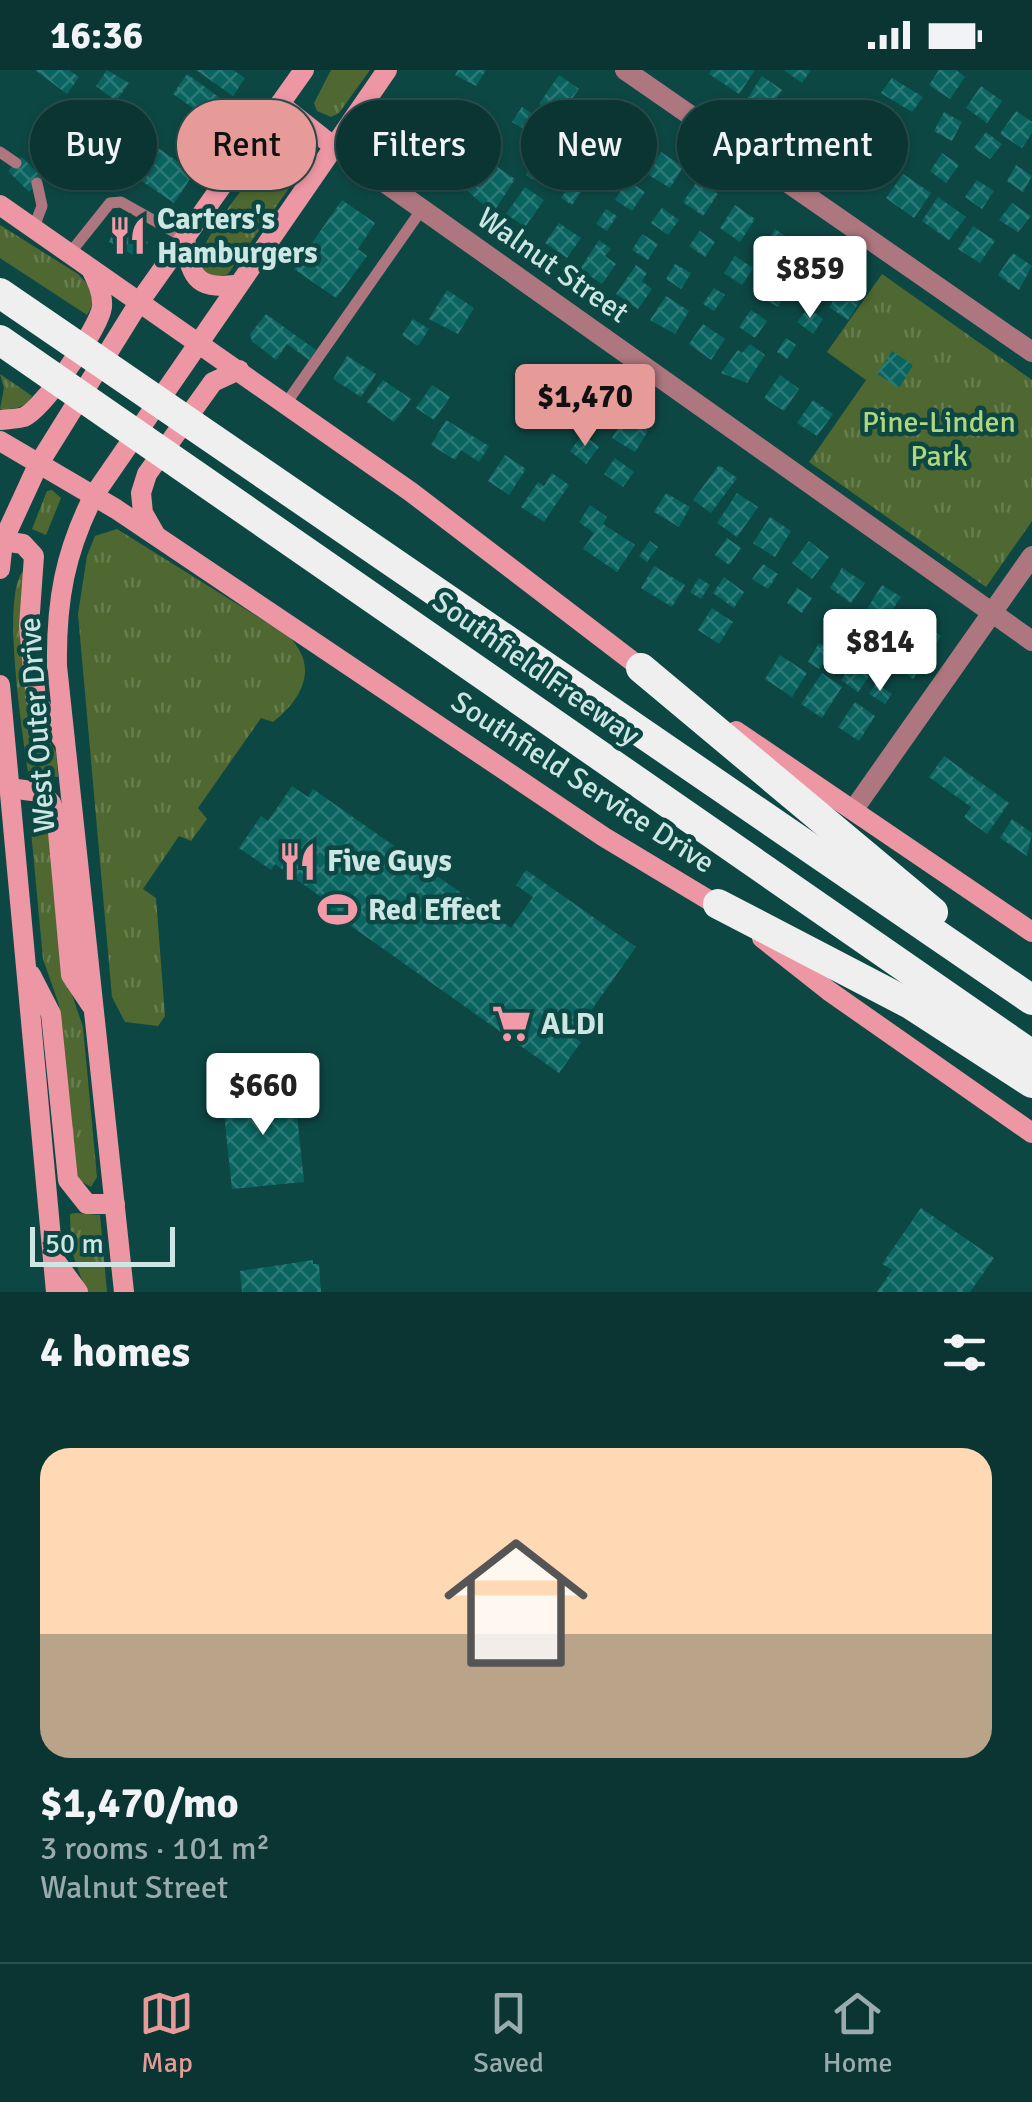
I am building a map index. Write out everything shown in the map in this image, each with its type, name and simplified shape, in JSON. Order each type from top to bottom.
[{"type":"highway","name":"Southfield Freeway","points":[[0,294],[1032,1000]]},
{"type":"highway","name":"Southfield Freeway","points":[[0,340],[1032,1055]]},
{"type":"highway","points":[[641,668],[916,896],[997,973]]},
{"type":"highway","points":[[718,904],[910,1004],[1032,1083]]},
{"type":"main road","points":[[283,100],[304,70]]},
{"type":"main road","name":"West Outer Drive","points":[[124,1292],[57,666],[61,578],[71,540],[94,495],[172,375],[386,70]]},
{"type":"main road","points":[[316,133],[333,146]]},
{"type":"main road","points":[[0,569],[2,541],[38,465],[140,301],[218,190]]},
{"type":"main road","points":[[0,205],[287,402],[493,553],[641,668],[1032,932]]},
{"type":"main road","points":[[184,238],[188,264],[198,280],[211,287],[235,285]]},
{"type":"main road","points":[[0,420],[25,416],[41,404],[94,328],[102,309],[100,289],[90,267]]},
{"type":"main road","points":[[156,536],[142,514],[141,493],[147,474],[202,394],[213,382],[239,370]]},
{"type":"main road","name":"Southfield Service Drive","points":[[0,441],[94,495],[604,837],[718,904],[829,991],[1032,1133]]},
{"type":"main road","points":[[2,541],[22,544],[34,556],[29,626],[36,700],[66,744]]},
{"type":"main road","name":"West Outer Drive","points":[[0,685],[56,1292]]},
{"type":"main road","points":[[9,788],[40,792],[51,803],[71,975],[94,1011]]},
{"type":"main road","points":[[25,964],[51,1014],[68,1180],[87,1204],[115,1204]]},
{"type":"main road","points":[[53,1257],[78,1292]]},
{"type":"street","points":[[625,70],[1032,352]]},
{"type":"street","name":"Walnut Street","points":[[333,146],[1032,641]]},
{"type":"street","points":[[854,809],[1032,556]]},
{"type":"lane","points":[[0,152],[16,163]]},
{"type":"lane","points":[[34,228],[42,206],[38,190]]},
{"type":"lane","points":[[70,253],[110,202],[121,202],[184,238]]},
{"type":"lane","points":[[287,402],[422,209]]},
{"type":"green space","points":[[331,70],[370,70],[348,100],[336,100],[336,114],[331,117],[317,111],[316,100]]},
{"type":"green space","points":[[242,190],[288,190],[228,274],[217,278],[202,271],[201,255]]},
{"type":"green space","points":[[0,225],[78,274],[91,288],[92,306],[87,315],[0,258]]},
{"type":"green space","name":"Pine-Linden Park","points":[[882,274],[1032,380],[1032,521],[986,587],[809,462],[866,380],[827,352]]},
{"type":"green space","points":[[0,374],[32,396],[23,406],[0,409],[4,388]]},
{"type":"green space","points":[[52,490],[61,498],[46,535],[32,529],[47,491]]},
{"type":"green space","points":[[117,529],[287,635],[297,646],[305,670],[304,681],[292,703],[273,722],[261,718],[198,808],[207,819],[191,841],[179,836],[143,889],[156,898],[165,1016],[158,1026],[125,1022],[112,997],[78,614],[87,556],[95,536]]},
{"type":"green space","points":[[24,570],[31,713],[56,752],[58,777],[28,773],[13,635],[17,584]]},
{"type":"green space","points":[[38,802],[48,808],[67,980],[83,1027],[97,1177],[91,1187],[76,1178],[59,1005],[43,959],[29,809]]},
{"type":"green space","points":[[70,1214],[100,1215],[107,1292],[86,1292],[71,1249]]},
{"type":"building","points":[[35,70],[69,70],[79,77],[67,94]]},
{"type":"building","points":[[107,70],[129,83],[117,100],[96,86]]},
{"type":"building","points":[[196,70],[233,70],[245,78],[233,96]]},
{"type":"building","points":[[458,70],[486,70],[476,86],[455,75]]},
{"type":"building","points":[[711,70],[755,70],[739,94],[709,74]]},
{"type":"building","points":[[784,70],[811,70],[802,83]]},
{"type":"building","points":[[939,70],[956,70],[965,77],[950,99],[929,85]]},
{"type":"building","points":[[187,74],[223,100],[181,100],[173,94]]},
{"type":"building","points":[[559,75],[579,89],[571,100],[542,100]]},
{"type":"building","points":[[762,76],[782,90],[775,100],[747,99]]},
{"type":"building","points":[[892,78],[923,97],[912,112],[908,110],[908,100],[892,100],[881,93]]},
{"type":"building","points":[[981,86],[1002,101],[987,123],[966,108]]},
{"type":"building","points":[[521,108],[521,127],[512,122]]},
{"type":"building","points":[[1016,111],[1032,122],[1032,133],[1022,148],[1000,134]]},
{"type":"building","points":[[944,112],[962,122],[952,141],[934,131]]},
{"type":"building","points":[[986,132],[1002,144],[990,159],[974,148]]},
{"type":"building","points":[[157,147],[177,161],[177,190],[183,190],[174,203],[155,190]]},
{"type":"building","points":[[661,152],[677,163],[677,177],[670,188],[657,180],[657,158]]},
{"type":"building","points":[[942,153],[959,165],[946,183],[930,171]]},
{"type":"building","points":[[22,157],[30,165],[31,190],[29,192],[8,171]]},
{"type":"building","points":[[1016,165],[1032,176],[1023,192],[1007,181]]},
{"type":"building","points":[[501,170],[515,179],[493,213],[466,190],[501,190]]},
{"type":"building","points":[[908,177],[931,193],[914,218],[886,198],[892,190],[908,190]]},
{"type":"building","points":[[977,180],[994,191],[982,209],[965,197]]},
{"type":"building","points":[[523,190],[544,200],[525,227],[506,214]]},
{"type":"building","points":[[567,190],[581,192],[572,205],[561,198]]},
{"type":"building","points":[[621,190],[645,192],[632,211],[615,200]]},
{"type":"building","points":[[691,190],[712,190],[718,194],[703,216],[683,202]]},
{"type":"building","points":[[938,197],[966,217],[949,240],[922,221]]},
{"type":"building","points":[[342,200],[375,223],[358,249],[367,256],[336,298],[294,269]]},
{"type":"building","points":[[1012,203],[1031,216],[1018,232],[999,220]]},
{"type":"building","points":[[735,205],[755,219],[740,242],[720,228]]},
{"type":"building","points":[[662,208],[679,220],[668,235],[651,223]]},
{"type":"building","points":[[606,209],[617,216],[607,231],[596,224]]},
{"type":"building","name":"Carters's Hamburgers","points":[[118,220],[148,242],[137,257],[109,242]]},
{"type":"building","points":[[559,223],[581,238],[567,258],[545,243]]},
{"type":"building","points":[[973,226],[995,241],[980,263],[958,249]]},
{"type":"building","points":[[775,229],[795,243],[779,266],[760,252]]},
{"type":"building","points":[[700,231],[715,242],[705,257],[689,246]]},
{"type":"building","points":[[642,234],[658,244],[648,260],[632,250]]},
{"type":"building","points":[[599,240],[611,249],[605,256],[616,264],[602,284],[580,269]]},
{"type":"building","points":[[813,253],[831,266],[814,291],[796,279]]},
{"type":"building","points":[[1013,253],[1032,266],[1019,290],[998,275]]},
{"type":"building","points":[[735,256],[753,268],[742,285],[724,273]]},
{"type":"building","points":[[675,264],[691,273],[681,289],[666,279]]},
{"type":"building","points":[[636,265],[647,273],[642,281],[652,289],[638,309],[616,294]]},
{"type":"building","points":[[771,281],[787,291],[778,307],[761,297]]},
{"type":"building","points":[[845,283],[864,295],[848,320],[829,307]]},
{"type":"building","points":[[714,288],[725,295],[714,311],[703,304]]},
{"type":"building","points":[[447,290],[474,308],[458,334],[429,319]]},
{"type":"building","points":[[666,296],[689,311],[675,334],[650,320]]},
{"type":"building","points":[[808,308],[823,319],[813,334],[797,322]]},
{"type":"building","points":[[751,310],[767,321],[755,338],[739,327]]},
{"type":"building","points":[[266,314],[316,350],[309,360],[287,344],[276,360],[252,341],[250,334]]},
{"type":"building","points":[[413,319],[429,329],[418,346],[402,335]]},
{"type":"building","points":[[703,324],[725,339],[711,360],[689,344]]},
{"type":"building","points":[[786,338],[796,345],[787,359],[777,352]]},
{"type":"building","points":[[750,344],[765,355],[747,383],[721,373],[738,350],[742,353]]},
{"type":"building","points":[[892,351],[913,365],[899,388],[877,374]]},
{"type":"building","points":[[347,356],[376,374],[361,397],[333,379]]},
{"type":"building","points":[[780,375],[799,389],[784,411],[764,398]]},
{"type":"building","points":[[383,380],[411,399],[394,422],[367,402]]},
{"type":"building","points":[[432,385],[450,397],[434,420],[416,408]]},
{"type":"building","points":[[591,389],[611,402],[597,425],[576,413]]},
{"type":"building","points":[[813,400],[833,414],[817,436],[797,423]]},
{"type":"building","points":[[625,416],[648,431],[635,452],[612,438]]},
{"type":"building","points":[[446,420],[489,446],[479,462],[461,450],[455,460],[431,445]]},
{"type":"building","points":[[583,434],[599,447],[586,464],[570,451]]},
{"type":"building","points":[[505,455],[526,469],[509,495],[488,481]]},
{"type":"building","points":[[615,458],[634,472],[623,487],[604,474]]},
{"type":"building","points":[[719,465],[737,478],[711,513],[693,500]]},
{"type":"building","points":[[552,473],[569,485],[544,522],[521,507],[538,482],[544,486]]},
{"type":"building","points":[[666,493],[690,507],[679,527],[654,512]]},
{"type":"building","points":[[737,493],[758,507],[737,537],[717,523]]},
{"type":"building","points":[[590,505],[607,517],[603,524],[635,545],[617,572],[583,549],[594,533],[579,522]]},
{"type":"building","points":[[770,517],[791,531],[775,557],[753,543]]},
{"type":"building","points":[[727,538],[741,548],[729,565],[715,555]]},
{"type":"building","points":[[650,541],[658,547],[647,562],[639,556]]},
{"type":"building","points":[[809,541],[829,557],[812,579],[792,563]]},
{"type":"building","points":[[763,564],[778,574],[768,589],[752,579]]},
{"type":"building","points":[[654,566],[685,585],[672,607],[641,588]]},
{"type":"building","points":[[842,568],[865,583],[851,603],[830,588]]},
{"type":"building","points":[[724,577],[744,592],[734,608],[713,593]]},
{"type":"building","points":[[699,578],[710,585],[701,599],[690,592]]},
{"type":"building","points":[[882,585],[901,597],[893,609],[900,613],[889,631],[882,626],[875,637],[857,625]]},
{"type":"building","points":[[797,588],[812,598],[802,613],[787,603]]},
{"type":"building","points":[[712,608],[733,622],[719,644],[698,630]]},
{"type":"building","points":[[834,613],[848,623],[838,638],[823,628]]},
{"type":"building","points":[[920,622],[941,636],[913,679],[901,670],[908,658],[900,653]]},
{"type":"building","points":[[819,643],[831,650],[819,669],[808,662]]},
{"type":"building","points":[[780,655],[807,673],[792,697],[765,679]]},
{"type":"building","points":[[857,657],[874,669],[858,692],[841,680]]},
{"type":"building","points":[[822,673],[842,687],[822,718],[801,704]]},
{"type":"building","points":[[876,683],[892,694],[885,704],[869,694]]},
{"type":"building","points":[[855,702],[875,716],[859,741],[838,727]]},
{"type":"building","points":[[944,756],[1009,803],[987,834],[964,817],[971,807],[929,777]]},
{"type":"building","points":[[292,786],[308,797],[313,789],[511,928],[533,897],[516,885],[526,870],[636,947],[573,1036],[581,1042],[559,1073],[317,902],[321,897],[275,864],[271,870],[239,848],[261,816],[268,821]]},
{"type":"building","points":[[1012,819],[1032,833],[1027,856],[1000,838]]},
{"type":"building","points":[[294,1087],[304,1182],[232,1189],[222,1095]]},
{"type":"building","points":[[921,1208],[994,1258],[970,1292],[877,1292],[892,1270],[882,1264]]},
{"type":"building","points":[[313,1260],[313,1264],[319,1264],[321,1292],[242,1292],[240,1271]]},
{"type":"place","name":"Carters's Hamburgers","points":[[127,236]]},
{"type":"place","name":"Five Guys","points":[[297,861]]},
{"type":"place","name":"Red Effect","points":[[338,910]]},
{"type":"place","name":"ALDI","points":[[511,1024]]}]
